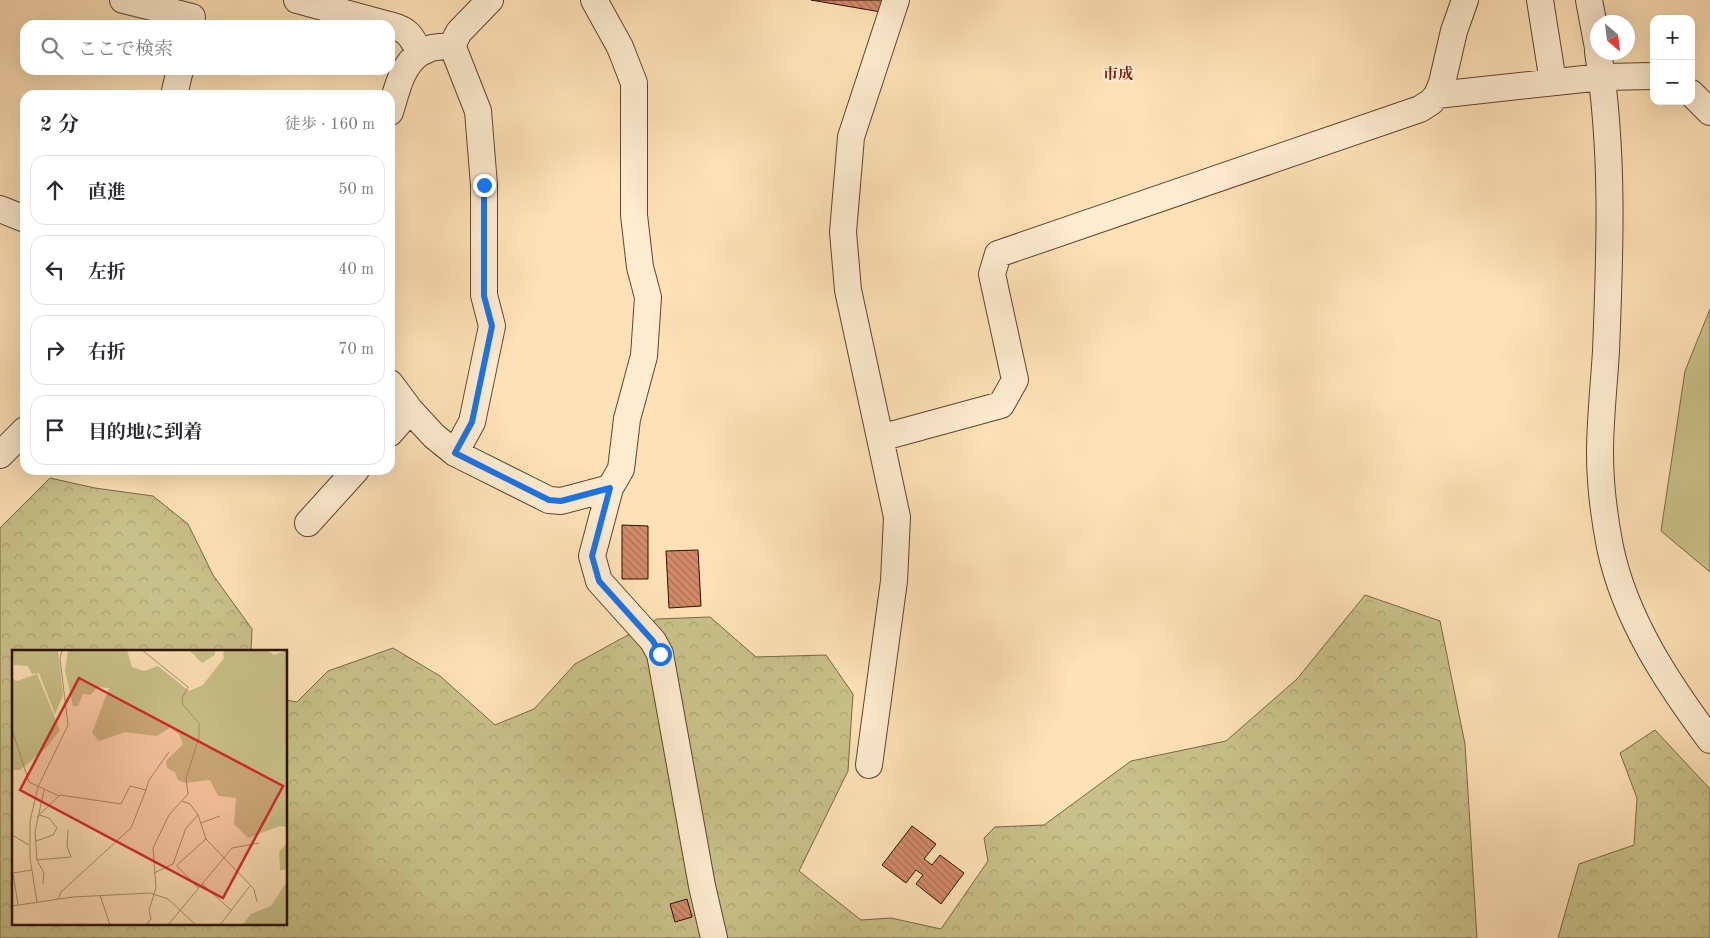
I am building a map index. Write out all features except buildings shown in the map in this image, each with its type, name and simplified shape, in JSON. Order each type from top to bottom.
[{"type":"street","points":[[123,0],[193,14]]},
{"type":"street","points":[[298,0],[372,20]]},
{"type":"street","points":[[455,453],[472,422],[492,326],[484,296],[484,185],[478,111],[452,45],[459,32],[490,0]]},
{"type":"street","points":[[594,0],[620,47],[634,83],[634,215],[640,267],[648,297],[644,356],[627,419],[622,469],[610,488],[592,556],[599,581],[653,641],[660,654],[702,886],[714,938]]},
{"type":"street","points":[[869,765],[894,581],[897,517],[848,290],[843,232],[851,138],[896,0]]},
{"type":"street","points":[[880,438],[1001,405],[1015,380],[992,274],[998,254],[1420,109],[1431,102],[1442,84],[1454,31],[1465,0]]},
{"type":"street","points":[[1540,0],[1553,82]]},
{"type":"street","points":[[1589,0],[1592,15]]},
{"type":"street","points":[[395,27],[403,29],[412,38],[420,53]]},
{"type":"street","points":[[395,96],[402,74],[414,57],[431,48],[452,45]]},
{"type":"street","points":[[1437,95],[1553,82],[1600,65],[1650,75]]},
{"type":"street","points":[[1600,65],[1609,159],[1610,203],[1606,348],[1600,453],[1605,514],[1611,548],[1622,589],[1643,635],[1662,672],[1710,740]]},
{"type":"street","points":[[175,90],[179,75]]},
{"type":"street","points":[[1695,97],[1710,112]]},
{"type":"street","points":[[0,209],[20,217]]},
{"type":"street","points":[[395,390],[434,436],[455,453],[549,500],[561,501],[610,488]]},
{"type":"street","points":[[395,426],[410,410]]},
{"type":"street","points":[[0,455],[20,435]]},
{"type":"street","points":[[308,523],[351,475]]},
{"type":"green space","points":[[1710,309],[1710,572],[1661,531],[1685,371]]},
{"type":"green space","points":[[50,478],[95,488],[153,496],[188,524],[213,575],[252,629],[251,650],[12,650],[12,926],[288,926],[288,700],[297,702],[328,671],[393,648],[440,676],[495,725],[534,709],[575,664],[657,619],[710,617],[756,657],[826,655],[853,694],[848,771],[799,871],[861,920],[891,918],[941,929],[988,861],[984,838],[995,827],[1044,825],[1131,761],[1226,741],[1297,679],[1365,595],[1440,621],[1465,744],[1477,938],[0,938],[0,528]]},
{"type":"green space","points":[[1655,730],[1710,789],[1710,938],[1558,938],[1579,864],[1634,845],[1637,798],[1620,753]]},
{"type":"district","name":"市成","points":[[1118,74]]},
{"type":"route","points":[[484,185],[484,296],[492,326],[472,422],[455,453],[549,500],[561,501],[610,488],[592,556],[599,581],[653,641],[660,654]]}]
